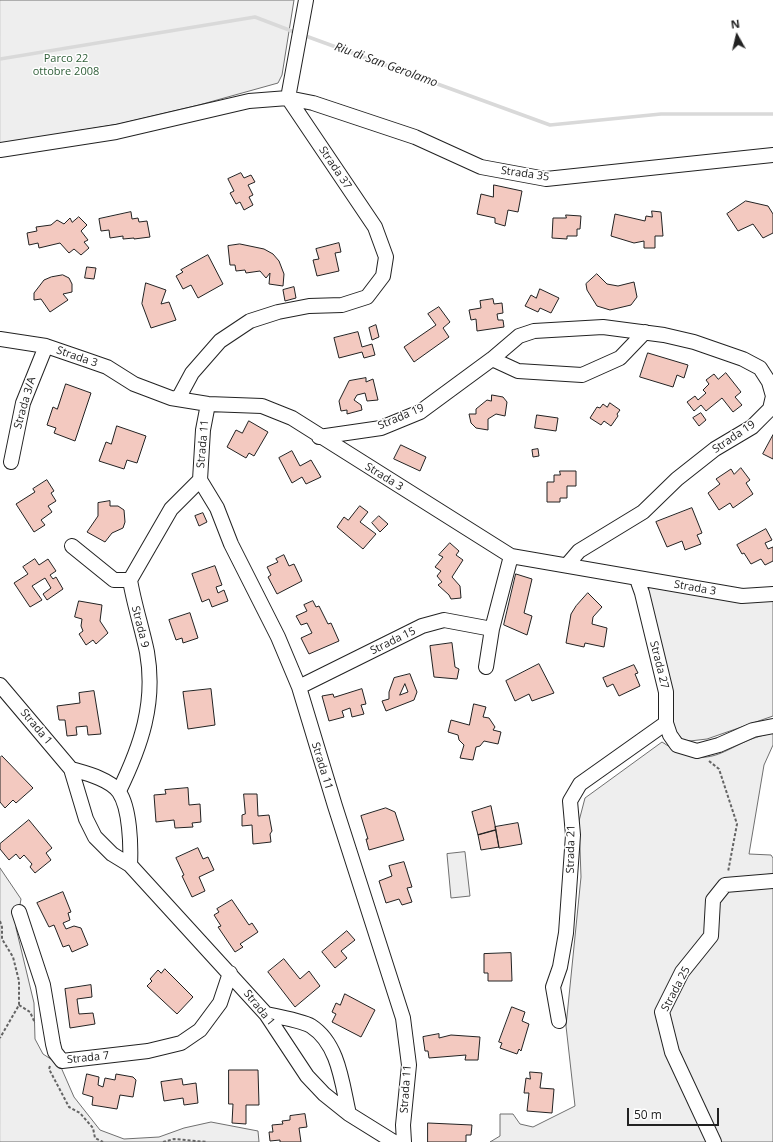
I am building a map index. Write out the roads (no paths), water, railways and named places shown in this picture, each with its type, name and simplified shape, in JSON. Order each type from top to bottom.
[{"type":"street","points":[[0,150],[116,132],[249,101],[288,98],[306,0]]},
{"type":"street","name":"Strada 35","points":[[288,98],[313,103],[415,137],[481,167],[546,179],[773,155]]},
{"type":"street","name":"Strada 37","points":[[178,399],[192,373],[220,341],[250,321],[278,312],[309,306],[342,305],[367,297],[383,276],[386,257],[375,226],[288,98]]},
{"type":"street","name":"Strada 19","points":[[319,437],[381,428],[420,412],[492,359],[518,336],[534,331],[603,327],[645,332],[694,342],[743,359],[760,368],[769,382],[773,396],[770,409],[752,428],[715,449],[683,474],[643,512],[579,551],[567,565]]},
{"type":"street","points":[[492,359],[518,371],[582,375],[620,358],[645,332]]},
{"type":"street","name":"Strada 3","points":[[0,339],[46,346],[107,367],[134,384],[178,399],[208,404],[262,406],[292,418],[319,437],[511,556],[742,596],[773,594]]},
{"type":"street","name":"Strada 3/A","points":[[11,462],[23,403],[46,346]]},
{"type":"street","name":"Strada 11","points":[[208,404],[203,430],[200,480],[217,508],[231,544],[278,636],[299,687],[334,806],[402,1018],[409,1065],[404,1142]]},
{"type":"street","points":[[72,546],[114,580],[130,580],[171,509],[200,480]]},
{"type":"street","points":[[486,667],[492,630],[511,556]]},
{"type":"street","name":"Strada 27","points":[[637,579],[642,593],[666,692],[666,723],[670,735],[677,745],[697,751],[719,745],[753,730],[773,726]]},
{"type":"street","name":"Strada 9","points":[[119,791],[143,733],[149,705],[150,682],[147,652],[130,580]]},
{"type":"street","name":"Strada 15","points":[[299,687],[422,626],[444,620],[492,630]]},
{"type":"street","name":"Strada 1","points":[[0,685],[71,768],[86,819],[95,837],[112,854],[130,865],[230,973],[266,1014],[307,1076],[324,1094],[350,1114],[394,1142]]},
{"type":"street","name":"Strada 21","points":[[559,1020],[553,987],[560,967],[566,933],[573,835],[570,802],[580,784],[666,723]]},
{"type":"street","name":"Strada 1","points":[[71,768],[101,779],[119,791]]},
{"type":"street","points":[[119,791],[126,811],[131,843],[130,865]]},
{"type":"street","name":"Strada 25","points":[[714,1142],[672,1052],[662,1012],[682,972],[711,936],[713,900],[725,884],[773,881]]},
{"type":"street","name":"Strada 7","points":[[19,912],[43,985],[55,1052],[62,1061],[148,1051],[181,1043],[200,1030],[220,1003],[230,973]]},
{"type":"street","points":[[266,1014],[310,1026],[331,1046],[338,1065],[350,1114]]},
{"type":"waterway","name":"Riu di San Gerolamo","points":[[0,59],[255,17],[297,33]]},
{"type":"waterway","name":"Riu di San Gerolamo","points":[[303,35],[550,125],[661,114],[773,114]]},
{"type":"park label","name":"Parco 22 ottobre 2008","points":[[66,65]]}]
